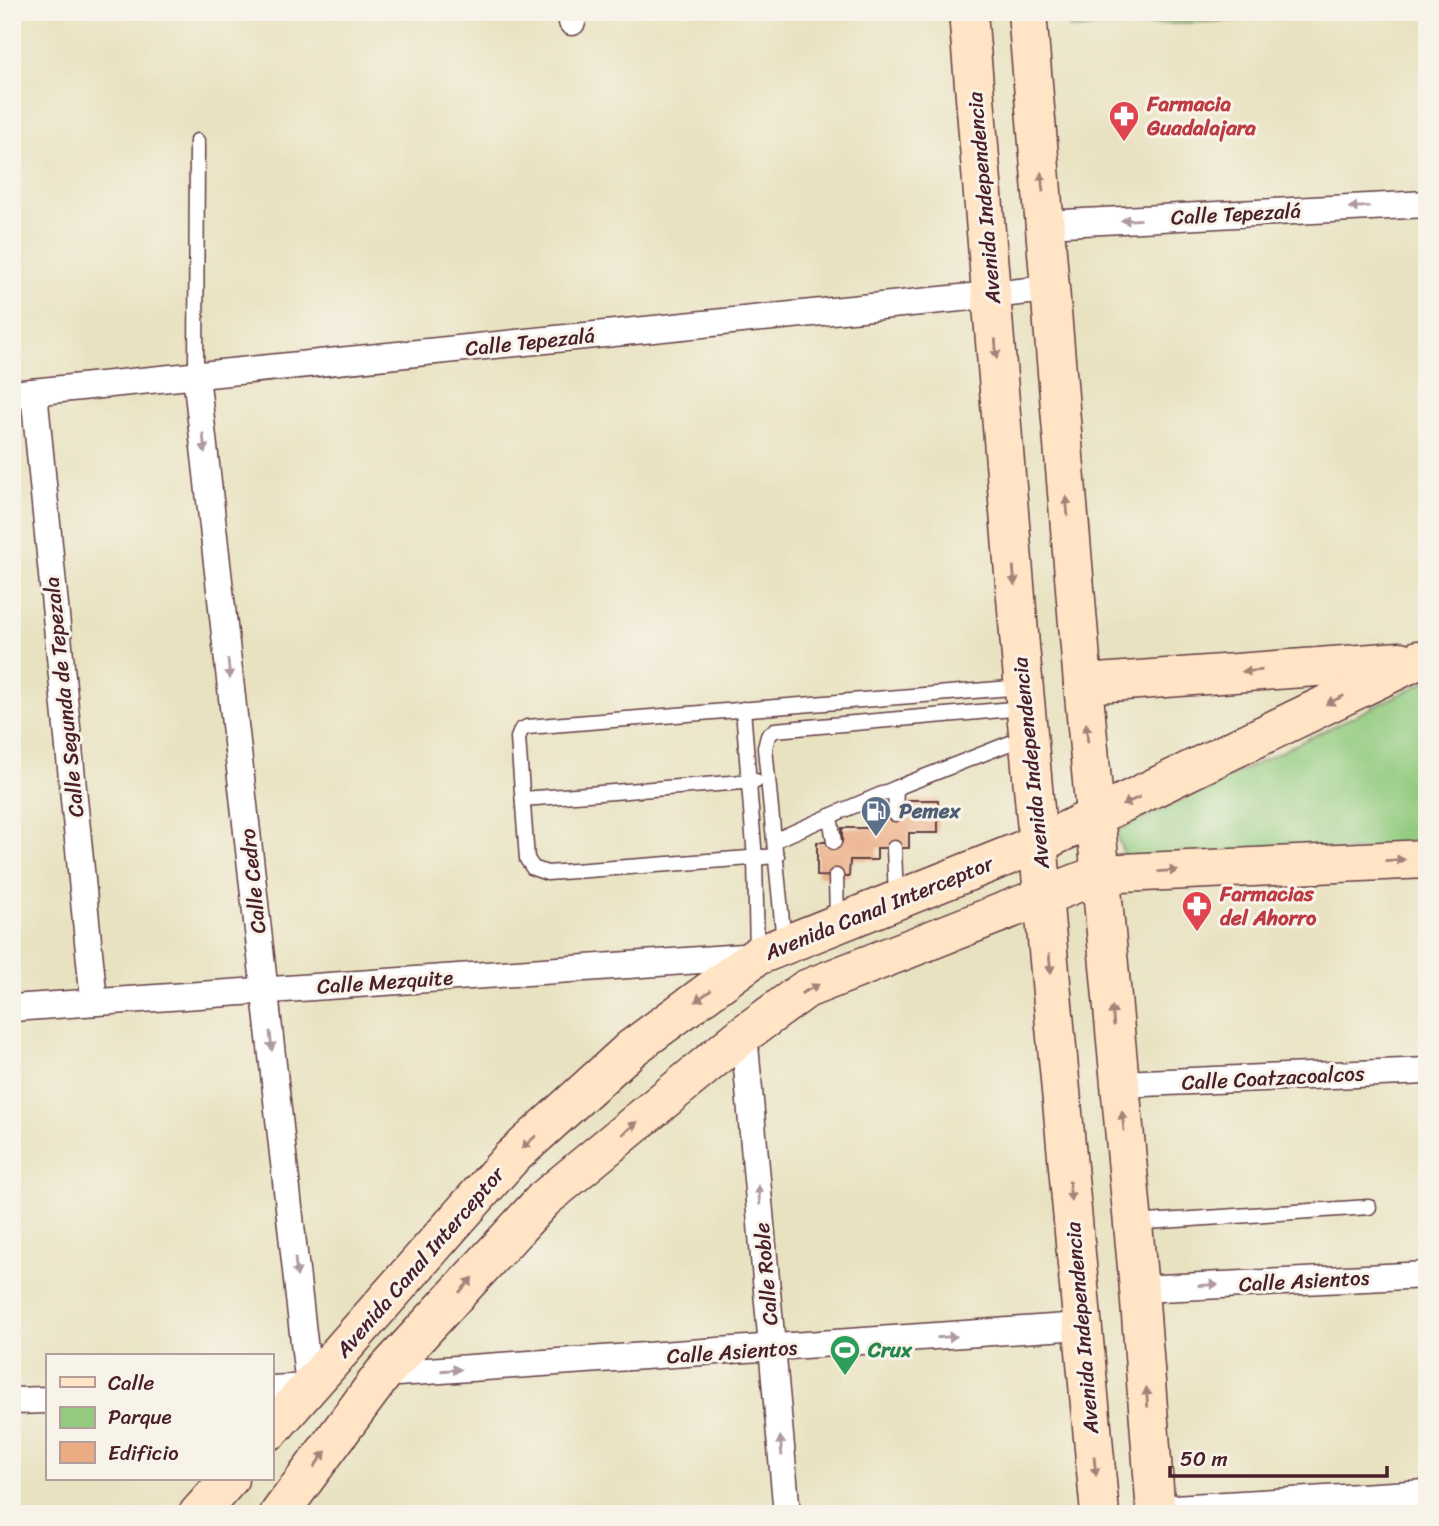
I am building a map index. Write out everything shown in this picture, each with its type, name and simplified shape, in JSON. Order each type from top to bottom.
[{"type":"main road","name":"Avenida Independencia","points":[[968,12],[1026,710],[1100,1514]]},
{"type":"main road","points":[[1027,12],[1156,1511]]},
{"type":"main road","points":[[1083,684],[1422,659]]},
{"type":"main road","name":"Avenida Canal Interceptor","points":[[273,1428],[510,1159],[632,1048],[771,951],[1040,843],[1422,659]]},
{"type":"main road","points":[[279,1514],[383,1374],[544,1199],[744,1034],[806,989],[1100,874],[1427,859]]},
{"type":"main road","points":[[198,1514],[228,1480]]},
{"type":"street","name":"Calle Tepezalá","points":[[1045,224],[1427,204]]},
{"type":"street","name":"Calle Tepezalá","points":[[23,393],[1049,289]]},
{"type":"street","name":"Calle Cedro","points":[[196,375],[309,1387]]},
{"type":"street","name":"Calle Segunda de Tepezala","points":[[23,393],[94,1002]]},
{"type":"street","name":"Calle Mezquite","points":[[12,1008],[771,951]]},
{"type":"street","name":"Calle Roble","points":[[744,1034],[787,1514]]},
{"type":"street","name":"Calle Coatzacoalcos","points":[[1120,1084],[1427,1071]]},
{"type":"street","name":"Calle Asientos","points":[[1139,1289],[1427,1275]]},
{"type":"street","name":"Calle Asientos","points":[[383,1374],[774,1350],[1081,1326]]},
{"type":"street","points":[[273,1389],[309,1387]]},
{"type":"street","points":[[12,1401],[46,1399]]},
{"type":"street","points":[[1156,1511],[1427,1493]]},
{"type":"lane","points":[[196,375],[197,141]]},
{"type":"lane","points":[[743,709],[755,859],[771,951]]},
{"type":"lane","points":[[777,856],[547,873],[533,868],[527,859],[518,738],[527,727],[743,709],[1026,710]]},
{"type":"lane","points":[[771,951],[777,856],[765,748],[768,736],[775,730],[1026,710]]},
{"type":"lane","points":[[776,840],[896,788],[1026,710]]},
{"type":"lane","points":[[523,799],[769,780]]},
{"type":"lane","points":[[895,814],[896,788]]},
{"type":"lane","points":[[830,816],[834,842]]},
{"type":"lane","points":[[894,848],[896,902]]},
{"type":"lane","points":[[836,876],[837,926]]},
{"type":"lane","points":[[1133,1223],[1370,1207]]},
{"type":"green space","points":[[1069,12],[1399,12],[1070,29]]},
{"type":"green space","points":[[1427,681],[1427,846],[1128,864],[1115,832]]},
{"type":"building","name":"Pemex","points":[[907,800],[938,800],[938,833],[909,833],[909,848],[877,848],[877,860],[850,860],[849,877],[817,876],[817,842],[842,842],[842,828],[876,828],[876,814],[906,814]]},
{"type":"place","name":"Farmacia Guadalajara","points":[[1124,143]]},
{"type":"place","name":"Pemex","points":[[876,838]]},
{"type":"place","name":"Farmacias del Ahorro","points":[[1197,933]]},
{"type":"place","name":"Crux","points":[[845,1377]]}]
